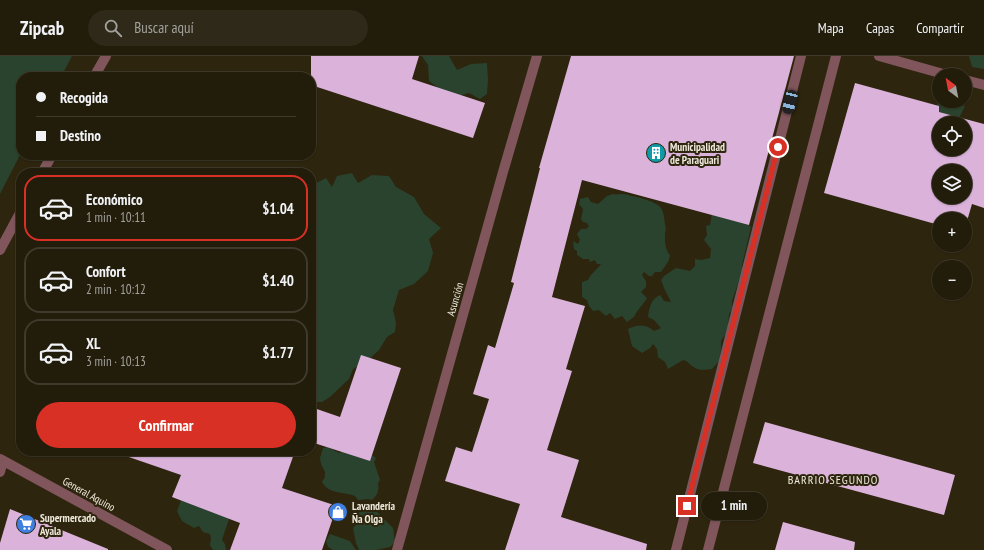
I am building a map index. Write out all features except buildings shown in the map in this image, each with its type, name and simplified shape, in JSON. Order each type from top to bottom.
[{"type":"street","points":[[97,72],[106,56]]},
{"type":"street","name":"Asunción","points":[[397,550],[537,56]]},
{"type":"street","points":[[676,550],[801,56]]},
{"type":"street","points":[[708,550],[836,56]]},
{"type":"street","points":[[879,56],[932,71]]},
{"type":"street","points":[[972,82],[984,85]]},
{"type":"street","points":[[0,250],[16,221]]},
{"type":"street","points":[[0,472],[2,460]]},
{"type":"street","name":"General Aquino","points":[[2,460],[167,550]]},
{"type":"green space","points":[[0,56],[72,56],[64,72],[16,72],[16,160],[17,160],[0,194]]},
{"type":"green space","points":[[422,56],[449,56],[457,70],[471,64],[487,63],[487,94],[480,99],[469,93],[452,98],[429,81],[428,65]]},
{"type":"green space","points":[[969,56],[984,56],[984,69],[972,67]]},
{"type":"green space","points":[[936,108],[964,108],[960,116],[934,116]]},
{"type":"green space","points":[[352,173],[358,183],[372,175],[389,176],[396,187],[414,197],[424,214],[441,228],[429,239],[433,253],[428,271],[414,284],[399,290],[393,310],[396,323],[395,332],[387,337],[379,350],[366,362],[353,369],[349,379],[330,397],[322,402],[316,402],[316,183],[326,178],[332,187],[337,176]]},
{"type":"green space","points":[[622,194],[643,199],[659,205],[663,213],[666,229],[666,246],[670,256],[661,272],[655,272],[652,276],[649,276],[644,272],[642,275],[646,281],[646,287],[641,292],[647,298],[634,317],[627,322],[622,316],[615,319],[610,313],[606,316],[599,310],[593,311],[587,300],[582,297],[582,282],[588,280],[601,264],[597,264],[595,260],[590,262],[589,259],[583,259],[577,255],[577,251],[574,249],[573,241],[578,244],[580,240],[577,234],[581,229],[586,229],[589,226],[581,219],[583,210],[579,205],[580,199],[588,197],[591,202],[598,204],[607,196]]},
{"type":"green space","points":[[712,213],[717,216],[737,219],[751,227],[742,265],[742,272],[732,301],[732,309],[729,314],[728,327],[721,341],[719,361],[712,369],[697,369],[683,360],[668,369],[665,362],[658,357],[657,349],[653,344],[642,353],[632,346],[628,329],[635,326],[645,326],[654,331],[661,328],[654,320],[648,317],[651,304],[654,299],[660,295],[664,301],[671,302],[661,280],[664,276],[676,268],[690,271],[695,266],[695,259],[701,260],[710,258],[711,249],[704,240],[707,235],[706,226],[710,225]]},
{"type":"green space","points":[[328,447],[339,453],[344,451],[368,452],[376,458],[374,462],[380,480],[378,483],[378,492],[372,500],[358,500],[355,496],[333,491],[325,486],[322,482],[325,477],[325,472],[320,458],[323,448]]},
{"type":"green space","points":[[182,498],[229,513],[229,519],[222,540],[225,544],[226,550],[213,550],[210,545],[210,534],[203,532],[199,526],[194,528],[182,521],[177,511]]},
{"type":"green space","points":[[363,510],[376,511],[393,528],[395,542],[390,547],[376,550],[359,550],[353,528],[357,524],[358,513]]},
{"type":"green space","points":[[330,534],[350,541],[356,550],[333,550],[328,547],[326,541]]},
{"type":"place","name":"Municipalidad de Paraguari","points":[[656,153]]},
{"type":"place","name":"Lavandería Ña Olga","points":[[338,512]]},
{"type":"place","name":"Supermercado Ayala","points":[[26,524]]},
{"type":"district","name":"BARRIO SEGUNDO","points":[[833,480]]},
{"type":"route","points":[[687,506],[778,147]]}]
